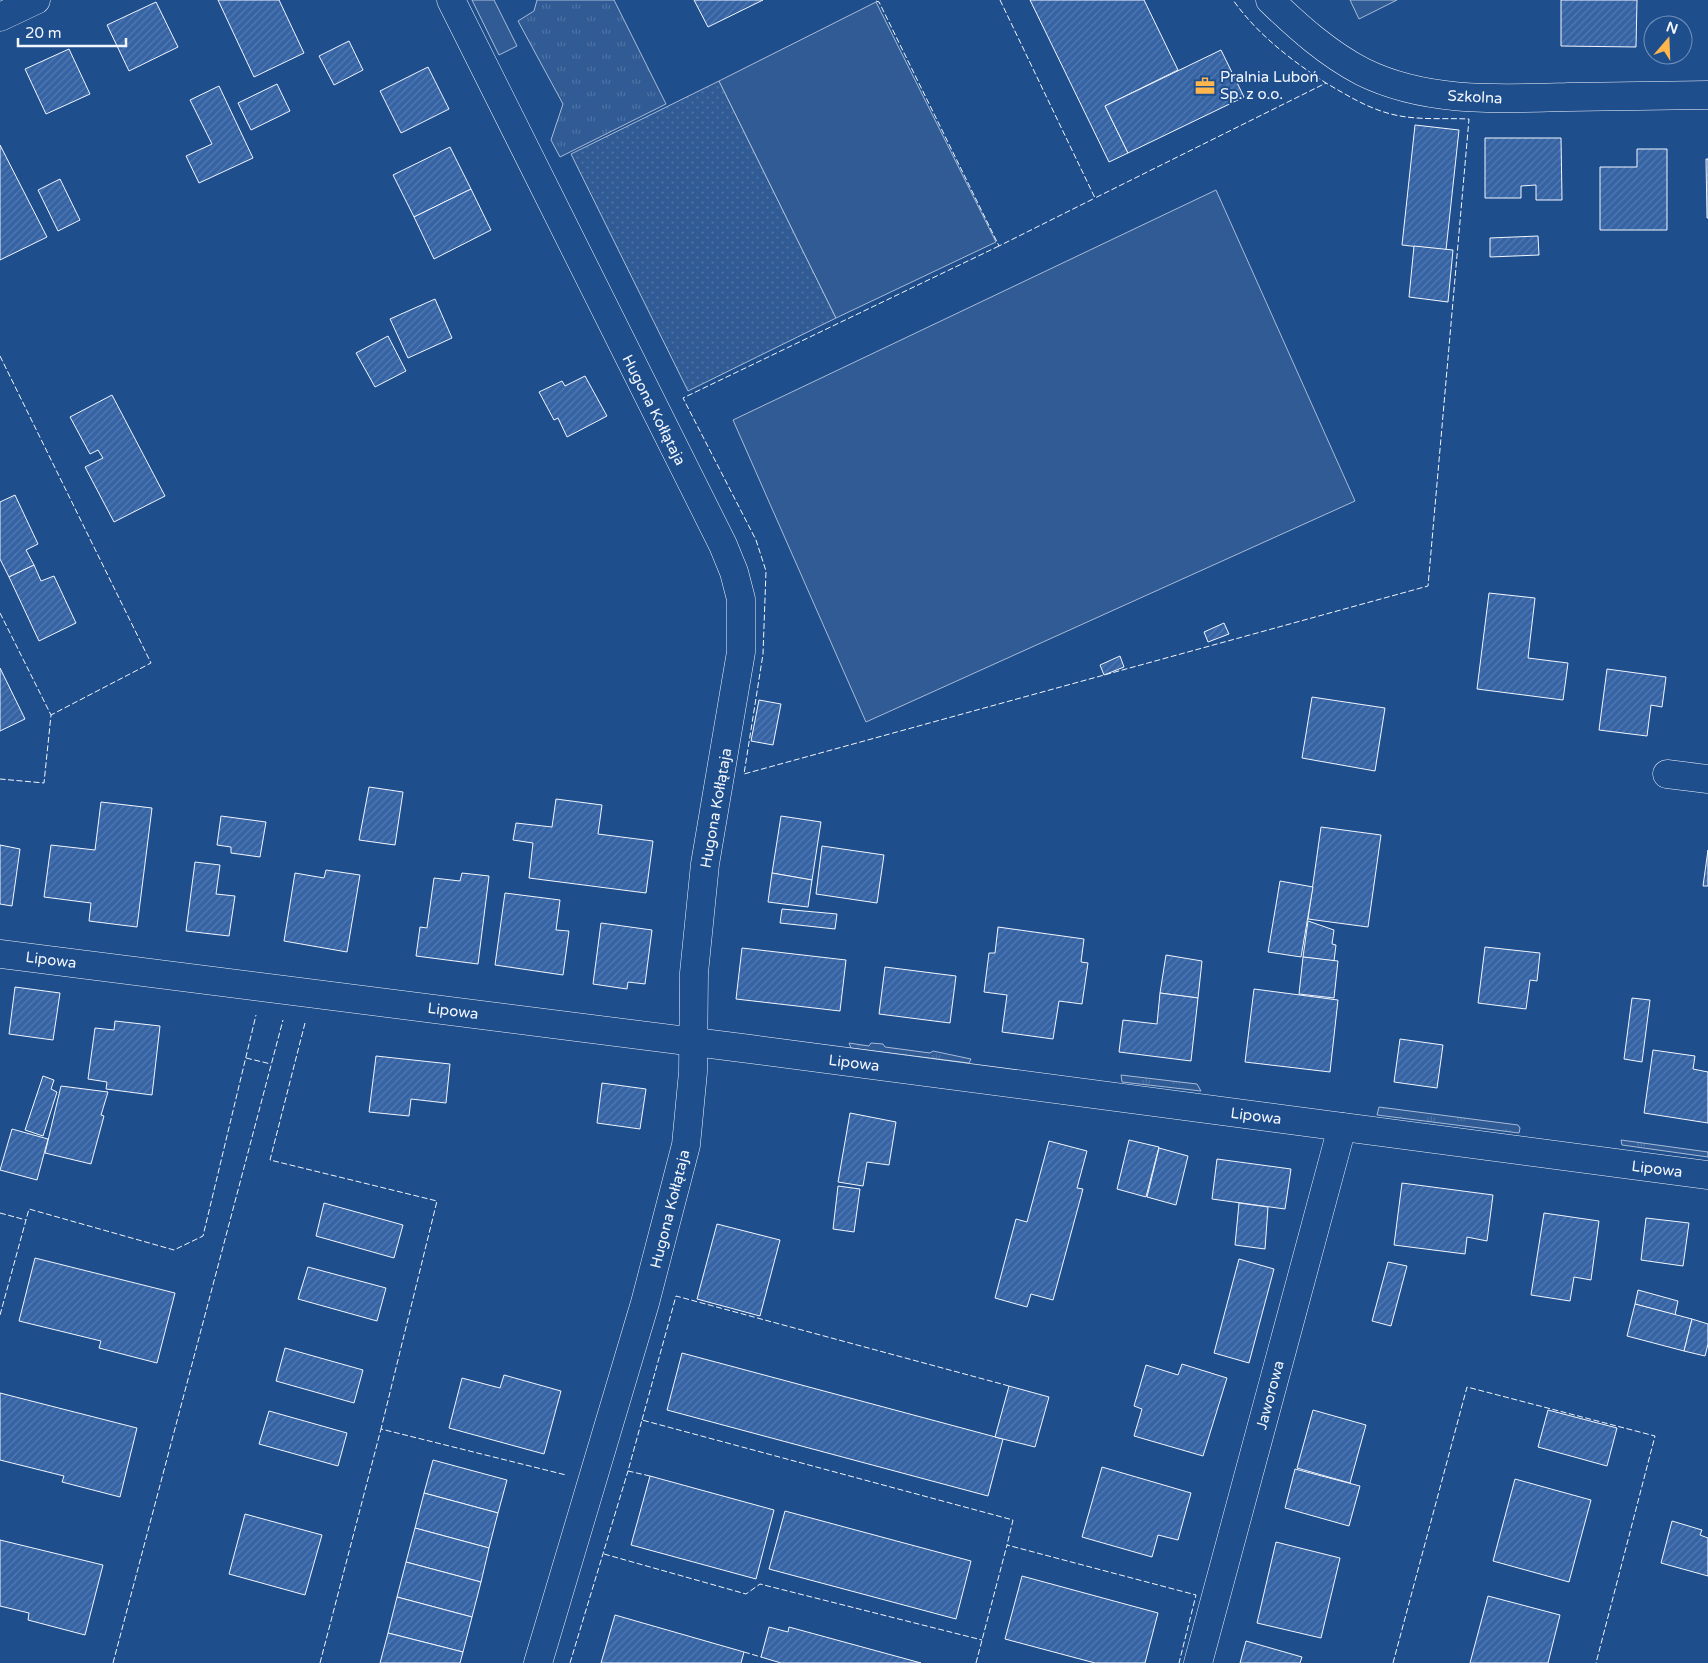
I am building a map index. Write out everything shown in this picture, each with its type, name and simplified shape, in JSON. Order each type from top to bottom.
[{"type":"street","points":[[0,18],[36,0]]},
{"type":"street","name":"Hugona Kołłątaja","points":[[451,0],[723,545],[734,572],[741,599],[742,625],[736,688],[705,864],[694,973],[694,1042],[690,1115],[681,1172],[640,1321],[538,1663]]},
{"type":"street","name":"Szkolna","points":[[1270,0],[1316,41],[1351,65],[1391,84],[1418,91],[1452,96],[1517,98],[1708,95]]},
{"type":"street","points":[[1667,774],[1708,779]]},
{"type":"street","name":"Lipowa","points":[[0,954],[694,1042],[1708,1175]]},
{"type":"street","name":"Jaworowa","points":[[1198,1663],[1342,1127]]},
{"type":"green space","points":[[537,0],[614,0],[666,104],[560,157],[551,140],[563,104],[518,21],[534,11]]},
{"type":"green space","points":[[719,81],[836,318],[688,391],[571,154]]},
{"type":"green space","points":[[849,1043],[869,1046],[871,1043],[883,1044],[885,1047],[930,1053],[933,1051],[971,1059],[969,1063],[851,1048]]},
{"type":"green space","points":[[1121,1075],[1197,1084],[1201,1091],[1122,1082]]},
{"type":"green space","points":[[1379,1107],[1518,1125],[1520,1128],[1519,1133],[1377,1115]]},
{"type":"green space","points":[[1621,1140],[1708,1152],[1708,1157],[1622,1145]]},
{"type":"shaded area","points":[[472,0],[494,0],[517,46],[499,55]]},
{"type":"shaded area","points":[[1350,0],[1397,0],[1359,19]]},
{"type":"shaded area","points":[[876,2],[996,242],[836,318],[719,81]]},
{"type":"shaded area","points":[[1216,190],[1355,501],[866,722],[733,420]]},
{"type":"building","points":[[218,0],[279,0],[304,53],[254,77]]},
{"type":"building","points":[[694,0],[763,0],[708,27]]},
{"type":"building","points":[[1030,0],[1144,0],[1178,70],[1105,106],[1128,153],[1109,162]]},
{"type":"building","points":[[1561,0],[1637,0],[1636,47],[1561,46]]},
{"type":"building","points":[[156,2],[178,47],[129,71],[107,25]]},
{"type":"building","points":[[349,41],[363,70],[334,85],[319,56]]},
{"type":"building","points":[[69,49],[90,94],[46,114],[25,69]]},
{"type":"building","points":[[1221,50],[1244,97],[1128,153],[1105,106]]},
{"type":"building","points":[[428,67],[449,109],[401,133],[380,91]]},
{"type":"building","points":[[277,84],[290,111],[251,130],[238,103]]},
{"type":"building","points":[[219,86],[253,158],[199,183],[186,156],[212,144],[190,100]]},
{"type":"building","points":[[1415,125],[1459,130],[1446,250],[1402,245]]},
{"type":"building","points":[[1485,138],[1561,138],[1562,200],[1536,200],[1536,185],[1521,186],[1521,198],[1485,198]]},
{"type":"building","points":[[0,145],[47,237],[0,260]]},
{"type":"building","points":[[450,147],[471,189],[414,217],[393,175]]},
{"type":"building","points":[[1637,149],[1667,149],[1667,230],[1600,230],[1600,167],[1637,167]]},
{"type":"building","points":[[1706,159],[1708,159],[1708,218],[1707,218]]},
{"type":"building","points":[[60,179],[80,220],[58,231],[38,190]]},
{"type":"building","points":[[471,189],[491,230],[434,259],[414,217]]},
{"type":"building","points":[[1538,236],[1539,255],[1490,257],[1490,238]]},
{"type":"building","points":[[1414,246],[1453,250],[1448,302],[1409,297]]},
{"type":"building","points":[[435,299],[452,338],[408,358],[390,319]]},
{"type":"building","points":[[388,336],[406,371],[375,387],[356,353]]},
{"type":"building","points":[[585,376],[607,416],[567,437],[558,418],[554,420],[539,392],[562,381],[565,386]]},
{"type":"building","points":[[112,395],[165,496],[114,522],[85,467],[103,458],[98,450],[90,454],[70,417]]},
{"type":"building","points":[[15,495],[38,544],[26,550],[34,565],[9,577],[0,559],[0,502]]},
{"type":"building","points":[[34,565],[41,581],[54,576],[76,623],[39,641],[9,577]]},
{"type":"building","points":[[1489,593],[1535,598],[1528,658],[1568,663],[1563,700],[1477,689]]},
{"type":"building","points":[[1224,623],[1229,634],[1208,642],[1204,632]]},
{"type":"building","points":[[1120,656],[1124,667],[1104,675],[1100,665]]},
{"type":"building","points":[[0,668],[25,719],[0,731]]},
{"type":"building","points":[[1607,669],[1666,677],[1662,707],[1651,705],[1647,736],[1599,730]]},
{"type":"building","points":[[1312,697],[1385,708],[1375,771],[1302,758]]},
{"type":"building","points":[[759,700],[781,704],[773,745],[751,741]]},
{"type":"building","points":[[369,787],[403,792],[395,845],[359,840]]},
{"type":"building","points":[[556,799],[602,805],[598,834],[653,841],[646,893],[529,878],[533,843],[513,840],[516,823],[552,827]]},
{"type":"building","points":[[101,802],[152,808],[137,927],[89,921],[91,903],[44,897],[51,845],[95,850]]},
{"type":"building","points":[[221,816],[266,822],[260,857],[231,853],[231,847],[217,845]]},
{"type":"building","points":[[781,816],[821,822],[812,880],[772,873]]},
{"type":"building","points":[[1321,827],[1381,835],[1368,927],[1308,919]]},
{"type":"building","points":[[0,845],[20,849],[12,906],[0,904]]},
{"type":"building","points":[[822,846],[884,855],[877,903],[816,894]]},
{"type":"building","points":[[1708,850],[1708,886],[1703,886]]},
{"type":"building","points":[[195,862],[220,865],[216,894],[235,896],[229,936],[186,931]]},
{"type":"building","points":[[326,870],[360,875],[347,952],[284,941],[295,873],[324,878]]},
{"type":"building","points":[[462,873],[489,876],[478,964],[416,956],[420,927],[427,928],[434,878],[460,881]]},
{"type":"building","points":[[772,873],[812,880],[808,907],[768,902]]},
{"type":"building","points":[[1280,881],[1313,887],[1301,957],[1268,952]]},
{"type":"building","points":[[505,893],[560,900],[556,930],[569,931],[563,975],[495,965]]},
{"type":"building","points":[[782,909],[837,914],[835,929],[780,923]]},
{"type":"building","points":[[1308,921],[1334,930],[1332,944],[1336,945],[1334,961],[1303,957]]},
{"type":"building","points":[[601,923],[652,930],[645,984],[628,982],[627,989],[593,984]]},
{"type":"building","points":[[998,927],[1084,939],[1081,962],[1088,963],[1082,1004],[1059,1001],[1053,1039],[1002,1032],[1007,995],[984,992],[989,953],[995,953]]},
{"type":"building","points":[[1485,947],[1540,953],[1537,981],[1530,980],[1526,1009],[1478,1003]]},
{"type":"building","points":[[742,948],[846,960],[840,1011],[736,999]]},
{"type":"building","points":[[1166,955],[1202,961],[1198,998],[1160,993]]},
{"type":"building","points":[[1303,957],[1338,961],[1334,998],[1299,994]]},
{"type":"building","points":[[885,967],[956,976],[950,1023],[879,1014]]},
{"type":"building","points":[[15,987],[60,993],[53,1040],[9,1034]]},
{"type":"building","points":[[1254,989],[1338,1000],[1330,1072],[1245,1062]]},
{"type":"building","points":[[1160,993],[1198,998],[1191,1061],[1119,1052],[1123,1020],[1157,1024]]},
{"type":"building","points":[[1632,998],[1650,1000],[1642,1062],[1624,1059]]},
{"type":"building","points":[[115,1021],[160,1026],[152,1095],[106,1089],[107,1082],[88,1079],[95,1028],[114,1030]]},
{"type":"building","points":[[1400,1039],[1443,1045],[1437,1088],[1394,1082]]},
{"type":"building","points":[[1653,1050],[1695,1056],[1693,1069],[1708,1072],[1708,1123],[1644,1113]]},
{"type":"building","points":[[376,1056],[450,1064],[446,1103],[411,1099],[409,1116],[369,1112]]},
{"type":"building","points":[[43,1076],[54,1080],[51,1089],[57,1092],[43,1136],[25,1130]]},
{"type":"building","points":[[602,1083],[646,1089],[640,1129],[597,1123]]},
{"type":"building","points":[[61,1086],[108,1092],[101,1115],[104,1116],[91,1164],[45,1153]]},
{"type":"building","points":[[850,1113],[896,1122],[889,1165],[867,1162],[863,1186],[838,1182]]},
{"type":"building","points":[[12,1129],[48,1139],[37,1180],[0,1170]]},
{"type":"building","points":[[1129,1140],[1159,1147],[1146,1197],[1117,1189]]},
{"type":"building","points":[[1049,1141],[1087,1151],[1077,1188],[1083,1189],[1053,1300],[1031,1294],[1027,1307],[995,1298],[1016,1219],[1027,1222]]},
{"type":"building","points":[[1159,1148],[1188,1156],[1176,1205],[1147,1197]]},
{"type":"building","points":[[1217,1159],[1291,1169],[1285,1209],[1212,1199]]},
{"type":"building","points":[[1402,1183],[1493,1195],[1487,1241],[1467,1237],[1465,1254],[1394,1245]]},
{"type":"building","points":[[838,1186],[860,1189],[854,1232],[833,1229]]},
{"type":"building","points":[[324,1203],[403,1225],[394,1258],[316,1236]]},
{"type":"building","points":[[1239,1203],[1268,1207],[1265,1249],[1235,1245]]},
{"type":"building","points":[[1544,1213],[1599,1221],[1591,1280],[1574,1277],[1570,1301],[1531,1295]]},
{"type":"building","points":[[1646,1218],[1689,1223],[1683,1266],[1641,1260]]},
{"type":"building","points":[[717,1224],[780,1240],[760,1316],[697,1299]]},
{"type":"building","points":[[35,1258],[175,1293],[157,1363],[99,1348],[101,1341],[19,1321]]},
{"type":"building","points":[[1239,1259],[1274,1269],[1249,1363],[1214,1353]]},
{"type":"building","points":[[1388,1262],[1407,1266],[1391,1326],[1372,1321]]},
{"type":"building","points":[[308,1267],[386,1288],[377,1321],[298,1299]]},
{"type":"building","points":[[1638,1290],[1678,1301],[1675,1315],[1635,1304]]},
{"type":"building","points":[[1635,1304],[1692,1319],[1684,1351],[1627,1336]]},
{"type":"building","points":[[1692,1319],[1708,1324],[1708,1344],[1705,1356],[1684,1351]]},
{"type":"building","points":[[285,1348],[363,1370],[354,1403],[276,1381]]},
{"type":"building","points":[[682,1353],[1003,1439],[988,1496],[667,1410]]},
{"type":"building","points":[[1182,1364],[1227,1378],[1203,1456],[1134,1436],[1142,1409],[1134,1406],[1146,1365],[1178,1375]]},
{"type":"building","points":[[504,1375],[561,1391],[544,1454],[449,1428],[462,1378],[500,1388]]},
{"type":"building","points":[[1009,1386],[1049,1397],[1035,1447],[995,1437]]},
{"type":"building","points":[[0,1393],[137,1428],[120,1497],[62,1482],[64,1476],[0,1460]]},
{"type":"building","points":[[1313,1410],[1366,1425],[1350,1483],[1297,1468]]},
{"type":"building","points":[[1548,1410],[1617,1428],[1607,1466],[1538,1447]]},
{"type":"building","points":[[269,1411],[347,1433],[338,1466],[259,1444]]},
{"type":"building","points":[[433,1460],[507,1480],[498,1513],[424,1493]]},
{"type":"building","points":[[1102,1467],[1191,1493],[1178,1540],[1158,1535],[1152,1557],[1082,1537]]},
{"type":"building","points":[[1295,1469],[1360,1486],[1349,1526],[1285,1508]]},
{"type":"building","points":[[650,1476],[774,1510],[756,1579],[631,1545]]},
{"type":"building","points":[[1515,1479],[1591,1500],[1569,1582],[1493,1561]]},
{"type":"building","points":[[424,1493],[498,1513],[489,1548],[415,1528]]},
{"type":"building","points":[[785,1511],[971,1561],[956,1619],[769,1569]]},
{"type":"building","points":[[245,1514],[322,1535],[305,1595],[229,1574]]},
{"type":"building","points":[[1672,1521],[1702,1530],[1700,1535],[1708,1538],[1708,1576],[1661,1563]]},
{"type":"building","points":[[415,1528],[489,1548],[481,1582],[406,1562]]},
{"type":"building","points":[[0,1540],[103,1565],[85,1635],[28,1620],[29,1613],[0,1606]]},
{"type":"building","points":[[1276,1542],[1340,1558],[1321,1638],[1257,1623]]},
{"type":"building","points":[[406,1562],[481,1582],[472,1617],[397,1597]]},
{"type":"building","points":[[1022,1576],[1158,1613],[1145,1663],[1095,1663],[1005,1639]]},
{"type":"building","points":[[1488,1596],[1560,1615],[1548,1663],[1470,1663]]},
{"type":"building","points":[[397,1597],[472,1617],[463,1652],[388,1633]]},
{"type":"building","points":[[615,1615],[744,1652],[741,1663],[601,1663]]},
{"type":"building","points":[[769,1627],[788,1632],[789,1627],[921,1663],[781,1663],[761,1657]]},
{"type":"building","points":[[388,1633],[463,1652],[460,1663],[380,1663]]},
{"type":"building","points":[[1246,1641],[1302,1657],[1300,1663],[1240,1663]]},
{"type":"fence","points":[[1000,0],[1095,198],[1326,83],[1264,36],[1233,0]]},
{"type":"fence","points":[[876,1],[879,2],[999,246],[1095,198]]},
{"type":"fence","points":[[999,246],[683,398],[756,540],[766,571],[763,654],[744,774],[1428,586],[1469,119],[1417,118],[1390,114],[1361,103],[1326,83]]},
{"type":"fence","points":[[0,356],[151,663],[51,715]]},
{"type":"fence","points":[[0,613],[51,715],[44,783],[0,779]]},
{"type":"fence","points":[[0,1315],[29,1209],[174,1250],[203,1236],[256,1015]]},
{"type":"fence","points":[[113,1663],[283,1020]]},
{"type":"fence","points":[[305,1023],[270,1160],[437,1201],[381,1429]]},
{"type":"fence","points":[[246,1058],[271,1064]]},
{"type":"fence","points":[[0,1213],[26,1220]]},
{"type":"fence","points":[[642,1420],[676,1296],[1009,1386]]},
{"type":"fence","points":[[1393,1663],[1467,1387],[1655,1436],[1596,1663]]},
{"type":"fence","points":[[650,1476],[628,1471],[642,1420],[1013,1520],[1007,1545]]},
{"type":"fence","points":[[320,1663],[381,1429],[566,1475]]},
{"type":"fence","points":[[570,1663],[628,1471]]},
{"type":"fence","points":[[976,1663],[1007,1545],[1196,1595],[1179,1663]]},
{"type":"fence","points":[[604,1554],[746,1594],[760,1584],[982,1640]]},
{"type":"fence","points":[[744,1652],[761,1657]]},
{"type":"place","name":"Pralnia Luboń Sp. z o.o.","points":[[1205,86]]}]
